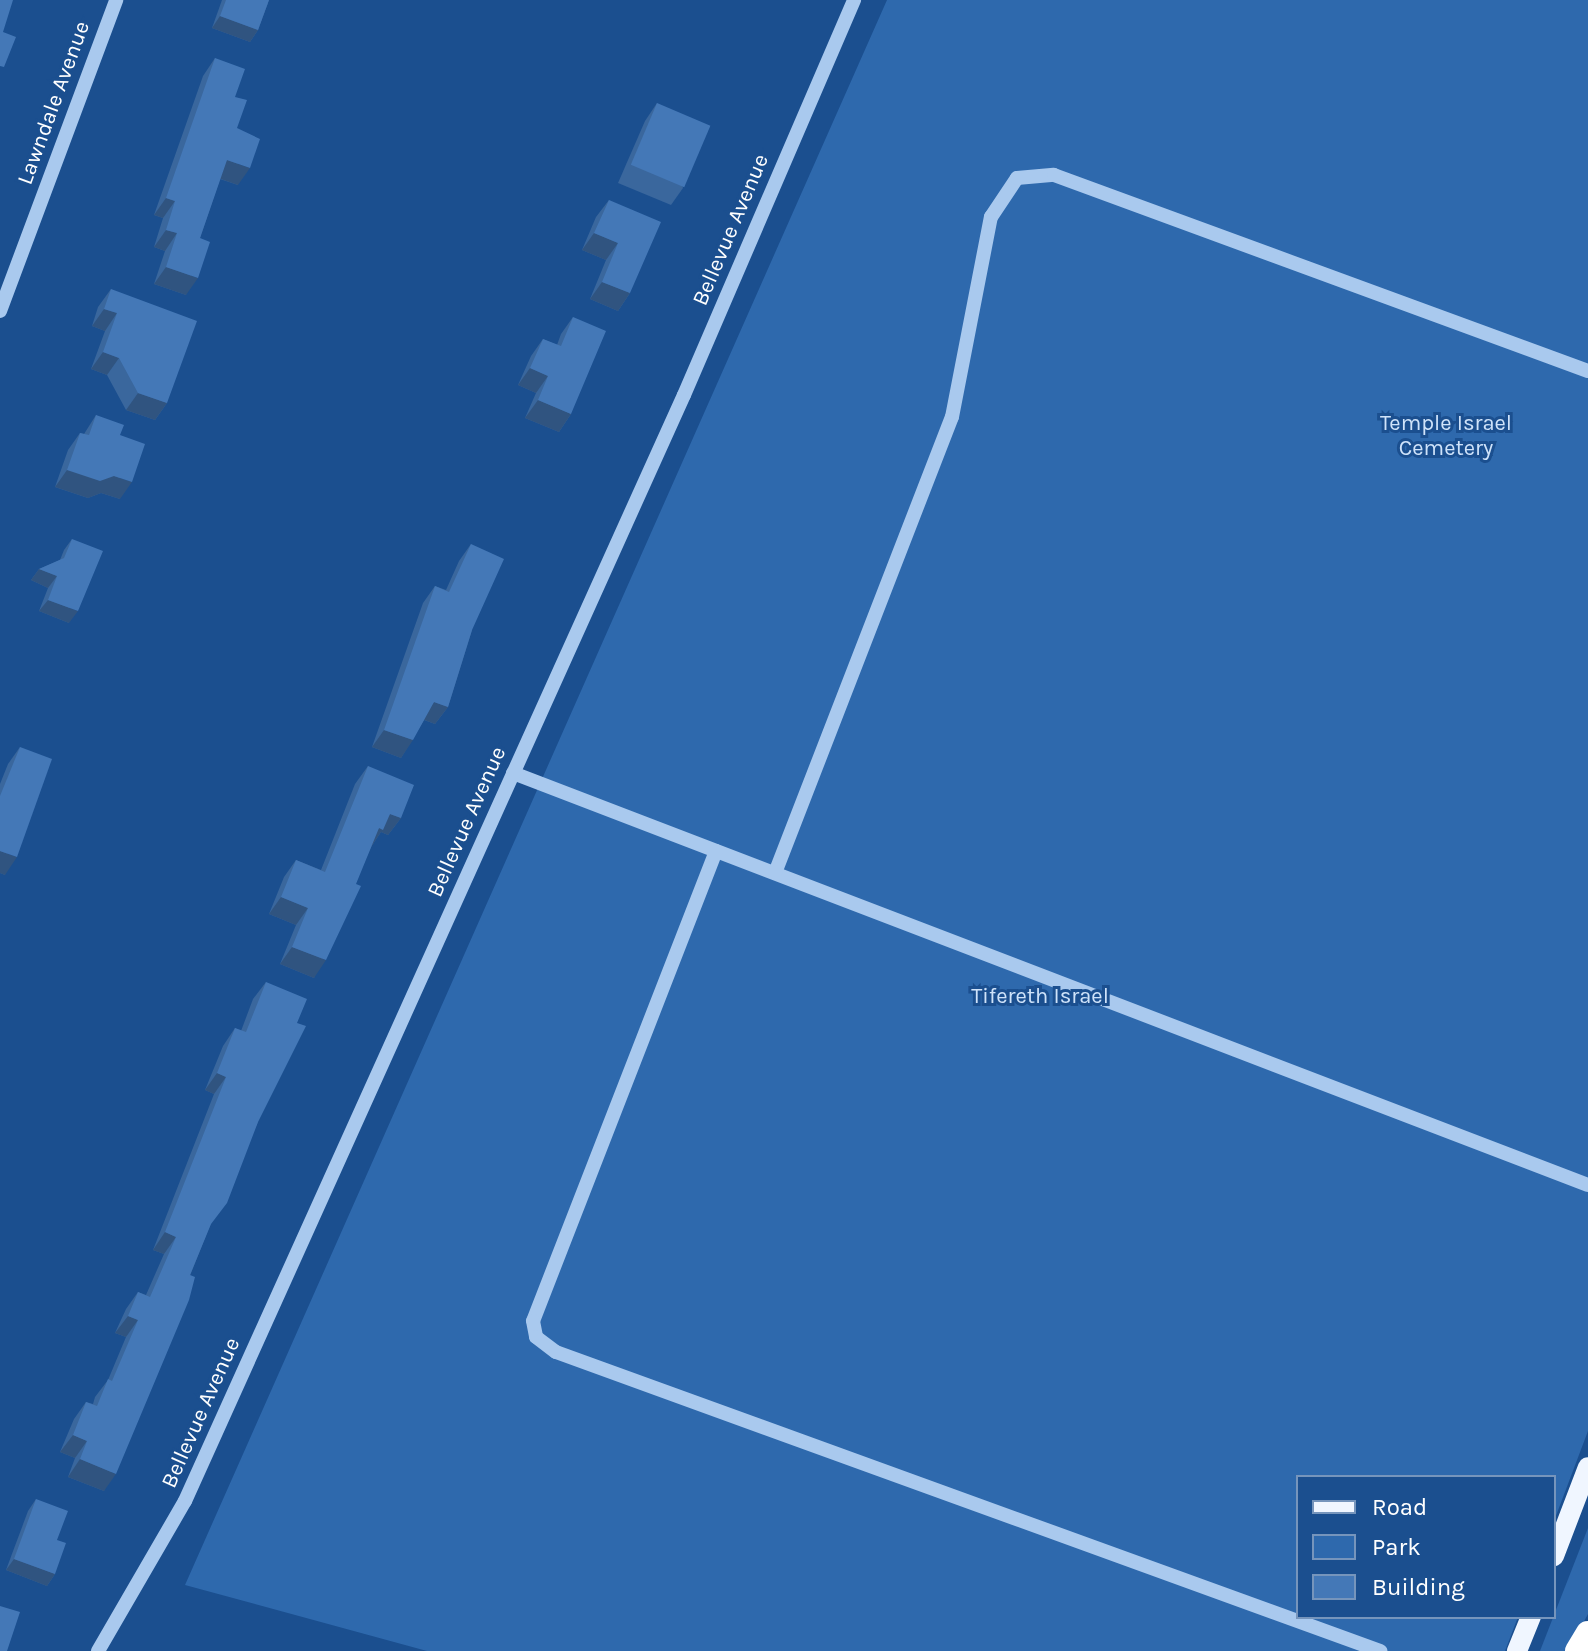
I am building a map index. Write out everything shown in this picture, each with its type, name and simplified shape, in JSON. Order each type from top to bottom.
[{"type":"highway","points":[[1577,1651],[1588,1633]]},
{"type":"main road","points":[[1556,1551],[1588,1467]]},
{"type":"main road","points":[[1517,1651],[1530,1619]]},
{"type":"street","name":"Lawndale Avenue","points":[[0,311],[116,0]]},
{"type":"street","name":"Bellevue Avenue","points":[[98,1651],[185,1501],[513,773],[854,0]]},
{"type":"street","points":[[775,873],[952,417],[991,217],[1017,178],[1054,175],[1588,371]]},
{"type":"street","points":[[513,773],[1588,1185]]},
{"type":"street","points":[[716,851],[533,1321],[536,1337],[556,1352],[1380,1651]]},
{"type":"green space","name":"Tifereth Israel","points":[[887,0],[1588,0],[1588,1431],[1556,1516],[1556,1475],[1296,1475],[1296,1619],[1517,1619],[1505,1651],[427,1651],[185,1585]]},
{"type":"green space","points":[[1588,1528],[1588,1614],[1568,1651],[1540,1651],[1552,1619],[1556,1619],[1556,1610]]},
{"type":"building","points":[[0,0],[13,0],[3,32],[16,37],[4,67],[0,66]]},
{"type":"building","points":[[226,0],[269,0],[258,30],[220,16]]},
{"type":"building","points":[[215,58],[245,69],[235,97],[247,100],[237,128],[260,139],[250,168],[227,160],[200,238],[210,242],[198,278],[166,267],[177,233],[166,230],[175,201],[166,198]]},
{"type":"building","points":[[657,103],[710,126],[684,187],[631,165]]},
{"type":"building","points":[[609,200],[661,222],[630,293],[602,282],[618,243],[594,233]]},
{"type":"building","points":[[111,289],[197,321],[167,403],[138,393],[119,358],[103,352],[117,313],[104,309]]},
{"type":"building","points":[[573,317],[606,331],[571,414],[538,400],[548,376],[530,368],[543,339],[561,346]]},
{"type":"building","points":[[96,415],[124,425],[120,435],[145,444],[132,482],[114,476],[100,481],[67,470],[80,433],[89,435]]},
{"type":"building","points":[[72,539],[103,551],[78,611],[48,600],[57,576],[39,569],[64,558]]},
{"type":"building","points":[[471,544],[504,559],[472,630],[448,707],[434,702],[413,740],[384,730],[435,586],[449,592]]},
{"type":"building","points":[[20,747],[52,759],[17,857],[0,851],[0,796]]},
{"type":"building","points":[[368,766],[414,785],[401,818],[390,814],[383,830],[379,828],[356,884],[361,886],[326,960],[292,947],[308,908],[281,897],[296,860],[325,872]]},
{"type":"building","points":[[266,982],[307,999],[297,1023],[306,1026],[258,1122],[227,1203],[211,1224],[190,1275],[195,1277],[189,1300],[116,1474],[80,1459],[87,1441],[73,1435],[86,1402],[97,1406],[108,1379],[112,1381],[138,1320],[128,1316],[138,1292],[150,1297],[176,1237],[165,1232],[226,1077],[217,1073],[235,1028],[246,1032]]},
{"type":"building","points":[[36,1499],[68,1511],[57,1540],[66,1543],[55,1574],[14,1559]]},
{"type":"building","points":[[0,1606],[20,1612],[7,1651],[0,1651]]},
{"type":"park label","name":"Temple Israel Cemetery","points":[[1446,436]]}]
